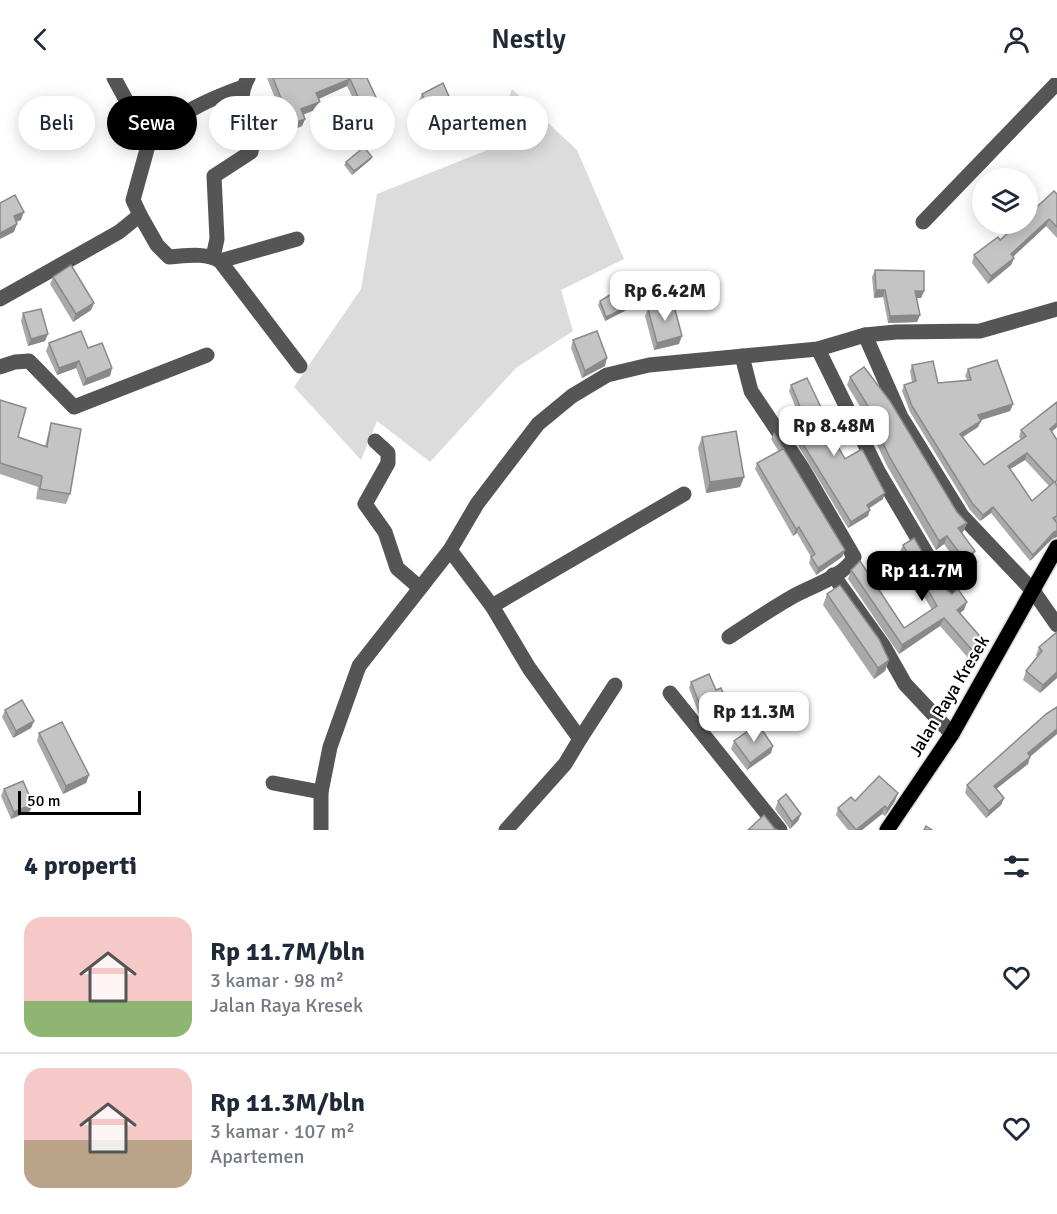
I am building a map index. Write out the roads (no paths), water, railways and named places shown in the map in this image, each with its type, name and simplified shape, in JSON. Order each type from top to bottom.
[{"type":"main road","name":"Jalan Raya Kresek","points":[[887,830],[952,734],[1034,592],[1057,547]]},
{"type":"street","points":[[114,78],[124,96]]},
{"type":"street","points":[[197,104],[246,82]]},
{"type":"street","points":[[246,82],[241,102],[252,146],[251,152],[214,176],[216,259],[300,366]]},
{"type":"street","points":[[923,222],[1057,83]]},
{"type":"street","points":[[147,150],[133,200],[157,245],[169,257],[216,259],[297,239]]},
{"type":"street","points":[[0,299],[119,232],[140,215]]},
{"type":"street","points":[[321,830],[318,792],[330,747],[359,666],[450,550],[477,504],[538,424],[572,396],[607,375],[648,365],[818,349],[865,335],[981,331],[1057,309]]},
{"type":"street","points":[[865,335],[901,417],[962,516],[1034,592],[1057,625]]},
{"type":"street","points":[[818,349],[878,471],[948,590]]},
{"type":"street","points":[[0,368],[15,362],[29,361],[74,407],[207,355]]},
{"type":"street","points":[[729,637],[833,575],[853,559],[851,549],[824,509],[785,440],[751,391],[742,356]]},
{"type":"street","points":[[375,441],[388,453],[388,463],[365,504],[385,532],[397,568],[420,588]]},
{"type":"street","points":[[492,606],[684,494]]},
{"type":"street","points":[[450,550],[492,606],[529,668],[580,739]]},
{"type":"street","points":[[833,575],[883,645],[905,684],[952,734]]},
{"type":"street","points":[[515,827],[565,764],[615,686]]},
{"type":"street","points":[[670,693],[780,830]]},
{"type":"street","points":[[273,783],[318,792]]}]
